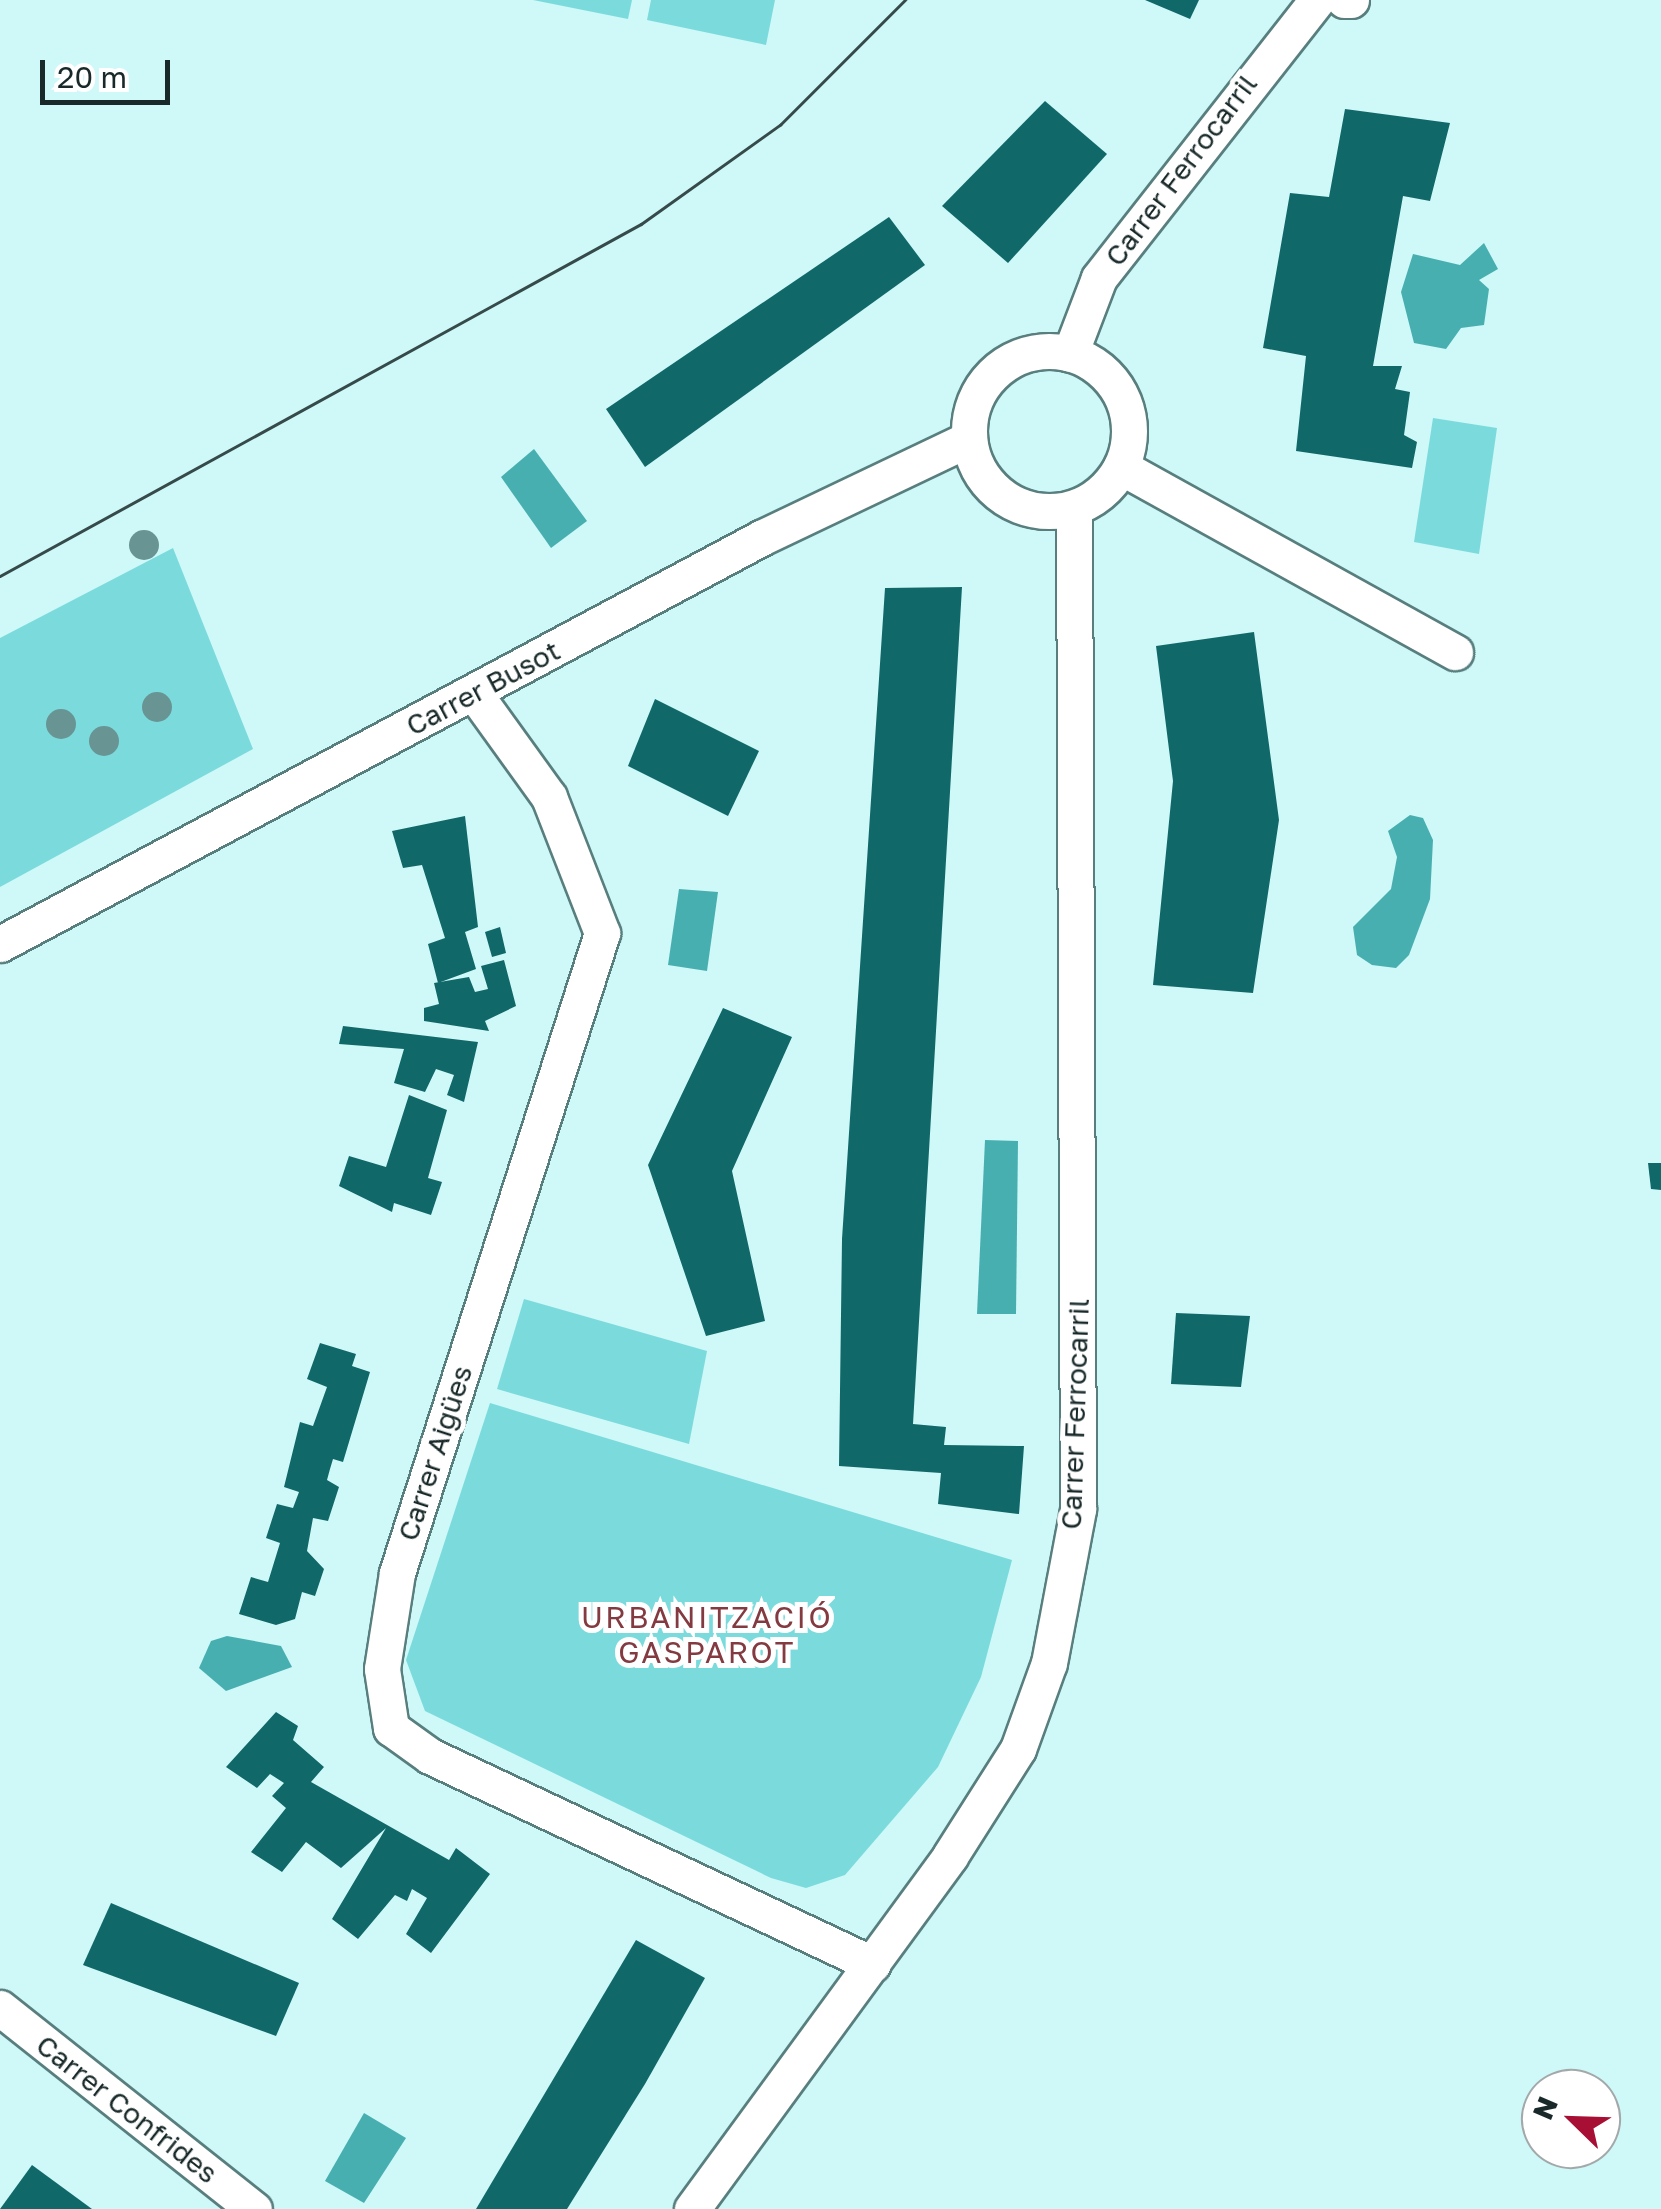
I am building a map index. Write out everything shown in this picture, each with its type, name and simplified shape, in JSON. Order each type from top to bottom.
[{"type":"street","name":"Carrer Ferrocarril","points":[[1070,354],[1099,278],[1317,0]]},
{"type":"street","points":[[1023,354],[1070,354],[1110,378],[1126,406],[1121,468],[1074,508],[1012,504],[987,484],[969,438],[976,395],[996,369],[1023,354]]},
{"type":"street","name":"Carrer Busot","points":[[0,944],[474,693],[969,438]]},
{"type":"street","points":[[1121,468],[1456,652]]},
{"type":"street","name":"Carrer Ferrocarril","points":[[692,2209],[873,1964],[1018,1749],[1049,1663],[1078,1510],[1074,508]]},
{"type":"street","name":"Carrer Aigües","points":[[474,693],[549,798],[602,933],[397,1573],[382,1669],[391,1728],[430,1756],[873,1964]]},
{"type":"street","name":"Carrer Confrides","points":[[0,2008],[254,2209]]},
{"type":"shaded area","points":[[533,0],[632,0],[628,19]]},
{"type":"shaded area","points":[[651,0],[775,0],[766,45],[647,20]]},
{"type":"shaded area","points":[[1484,243],[1498,269],[1479,280],[1489,289],[1484,325],[1461,328],[1446,349],[1414,343],[1401,292],[1413,254],[1460,265]]},
{"type":"shaded area","points":[[1433,418],[1497,428],[1479,554],[1414,542]]},
{"type":"shaded area","points":[[534,449],[587,521],[551,548],[501,477]]},
{"type":"shaded area","points":[[173,548],[253,749],[0,887],[0,638]]},
{"type":"shaded area","points":[[1410,815],[1423,818],[1433,840],[1430,899],[1409,955],[1396,968],[1372,965],[1357,955],[1353,927],[1391,889],[1397,857],[1388,831]]},
{"type":"shaded area","points":[[679,889],[718,892],[707,971],[668,965]]},
{"type":"shaded area","points":[[985,1140],[1018,1141],[1016,1314],[977,1314]]},
{"type":"shaded area","points":[[524,1299],[707,1351],[689,1444],[497,1389]]},
{"type":"shaded area","points":[[490,1403],[1012,1560],[981,1677],[938,1767],[845,1875],[806,1888],[771,1878],[425,1711],[406,1660]]},
{"type":"shaded area","points":[[227,1636],[281,1646],[292,1667],[226,1691],[199,1668],[211,1641]]},
{"type":"shaded area","points":[[364,2113],[406,2138],[364,2203],[325,2181]]},
{"type":"building","points":[[1145,0],[1199,0],[1190,19]]},
{"type":"building","points":[[1045,101],[1107,154],[1008,263],[942,206]]},
{"type":"building","points":[[1345,109],[1450,123],[1430,201],[1403,196],[1373,366],[1402,366],[1395,389],[1410,392],[1404,435],[1417,442],[1412,468],[1296,451],[1306,356],[1263,348],[1290,193],[1329,197]]},
{"type":"building","points":[[889,217],[925,265],[645,467],[606,409]]},
{"type":"building","points":[[962,587],[913,1424],[946,1427],[944,1445],[1024,1446],[1019,1514],[938,1504],[941,1473],[839,1466],[842,1239],[885,588]]},
{"type":"building","points":[[1254,632],[1279,820],[1253,993],[1153,985],[1173,781],[1156,646]]},
{"type":"building","points":[[655,699],[759,751],[728,816],[628,766]]},
{"type":"building","points":[[465,816],[478,927],[465,932],[476,969],[438,983],[428,944],[445,938],[422,865],[403,868],[392,831]]},
{"type":"building","points":[[500,927],[506,953],[492,957],[485,932]]},
{"type":"building","points":[[504,960],[516,1006],[485,1021],[489,1031],[424,1021],[424,1008],[439,1004],[434,983],[469,977],[475,992],[488,989],[481,966]]},
{"type":"building","points":[[723,1008],[792,1037],[732,1171],[765,1321],[706,1336],[648,1165]]},
{"type":"building","points":[[343,1026],[478,1042],[464,1102],[447,1095],[454,1075],[436,1069],[425,1092],[394,1083],[404,1049],[339,1044]]},
{"type":"building","points":[[409,1095],[447,1110],[428,1178],[442,1182],[431,1215],[394,1203],[392,1212],[339,1186],[349,1156],[386,1167]]},
{"type":"building","points":[[1648,1163],[1661,1163],[1661,1190],[1651,1189]]},
{"type":"building","points":[[1176,1313],[1250,1316],[1241,1387],[1171,1384]]},
{"type":"building","points":[[320,1343],[356,1354],[352,1366],[370,1372],[343,1462],[333,1459],[330,1469],[327,1480],[339,1487],[328,1521],[313,1518],[307,1551],[324,1569],[315,1596],[302,1592],[295,1619],[276,1625],[239,1614],[251,1577],[268,1582],[280,1543],[266,1538],[277,1504],[293,1508],[299,1492],[284,1487],[300,1422],[313,1426],[327,1387],[307,1379]]},
{"type":"building","points":[[276,1712],[298,1726],[293,1740],[324,1767],[311,1782],[449,1860],[456,1848],[490,1874],[431,1953],[406,1934],[427,1898],[412,1889],[407,1901],[395,1895],[358,1939],[332,1919],[386,1828],[341,1868],[306,1842],[282,1872],[251,1852],[286,1808],[272,1796],[284,1783],[270,1774],[257,1788],[226,1767]]},
{"type":"building","points":[[111,1903],[299,1983],[276,2036],[83,1965]]},
{"type":"building","points":[[636,1940],[705,1978],[645,2084],[567,2209],[476,2209]]},
{"type":"building","points":[[32,2165],[92,2209],[0,2209]]},
{"type":"tram line","points":[[0,576],[641,224],[780,125],[905,0]]},
{"type":"district","name":"URBANITZACIÓ GASPAROT","points":[[707,1634]]}]
